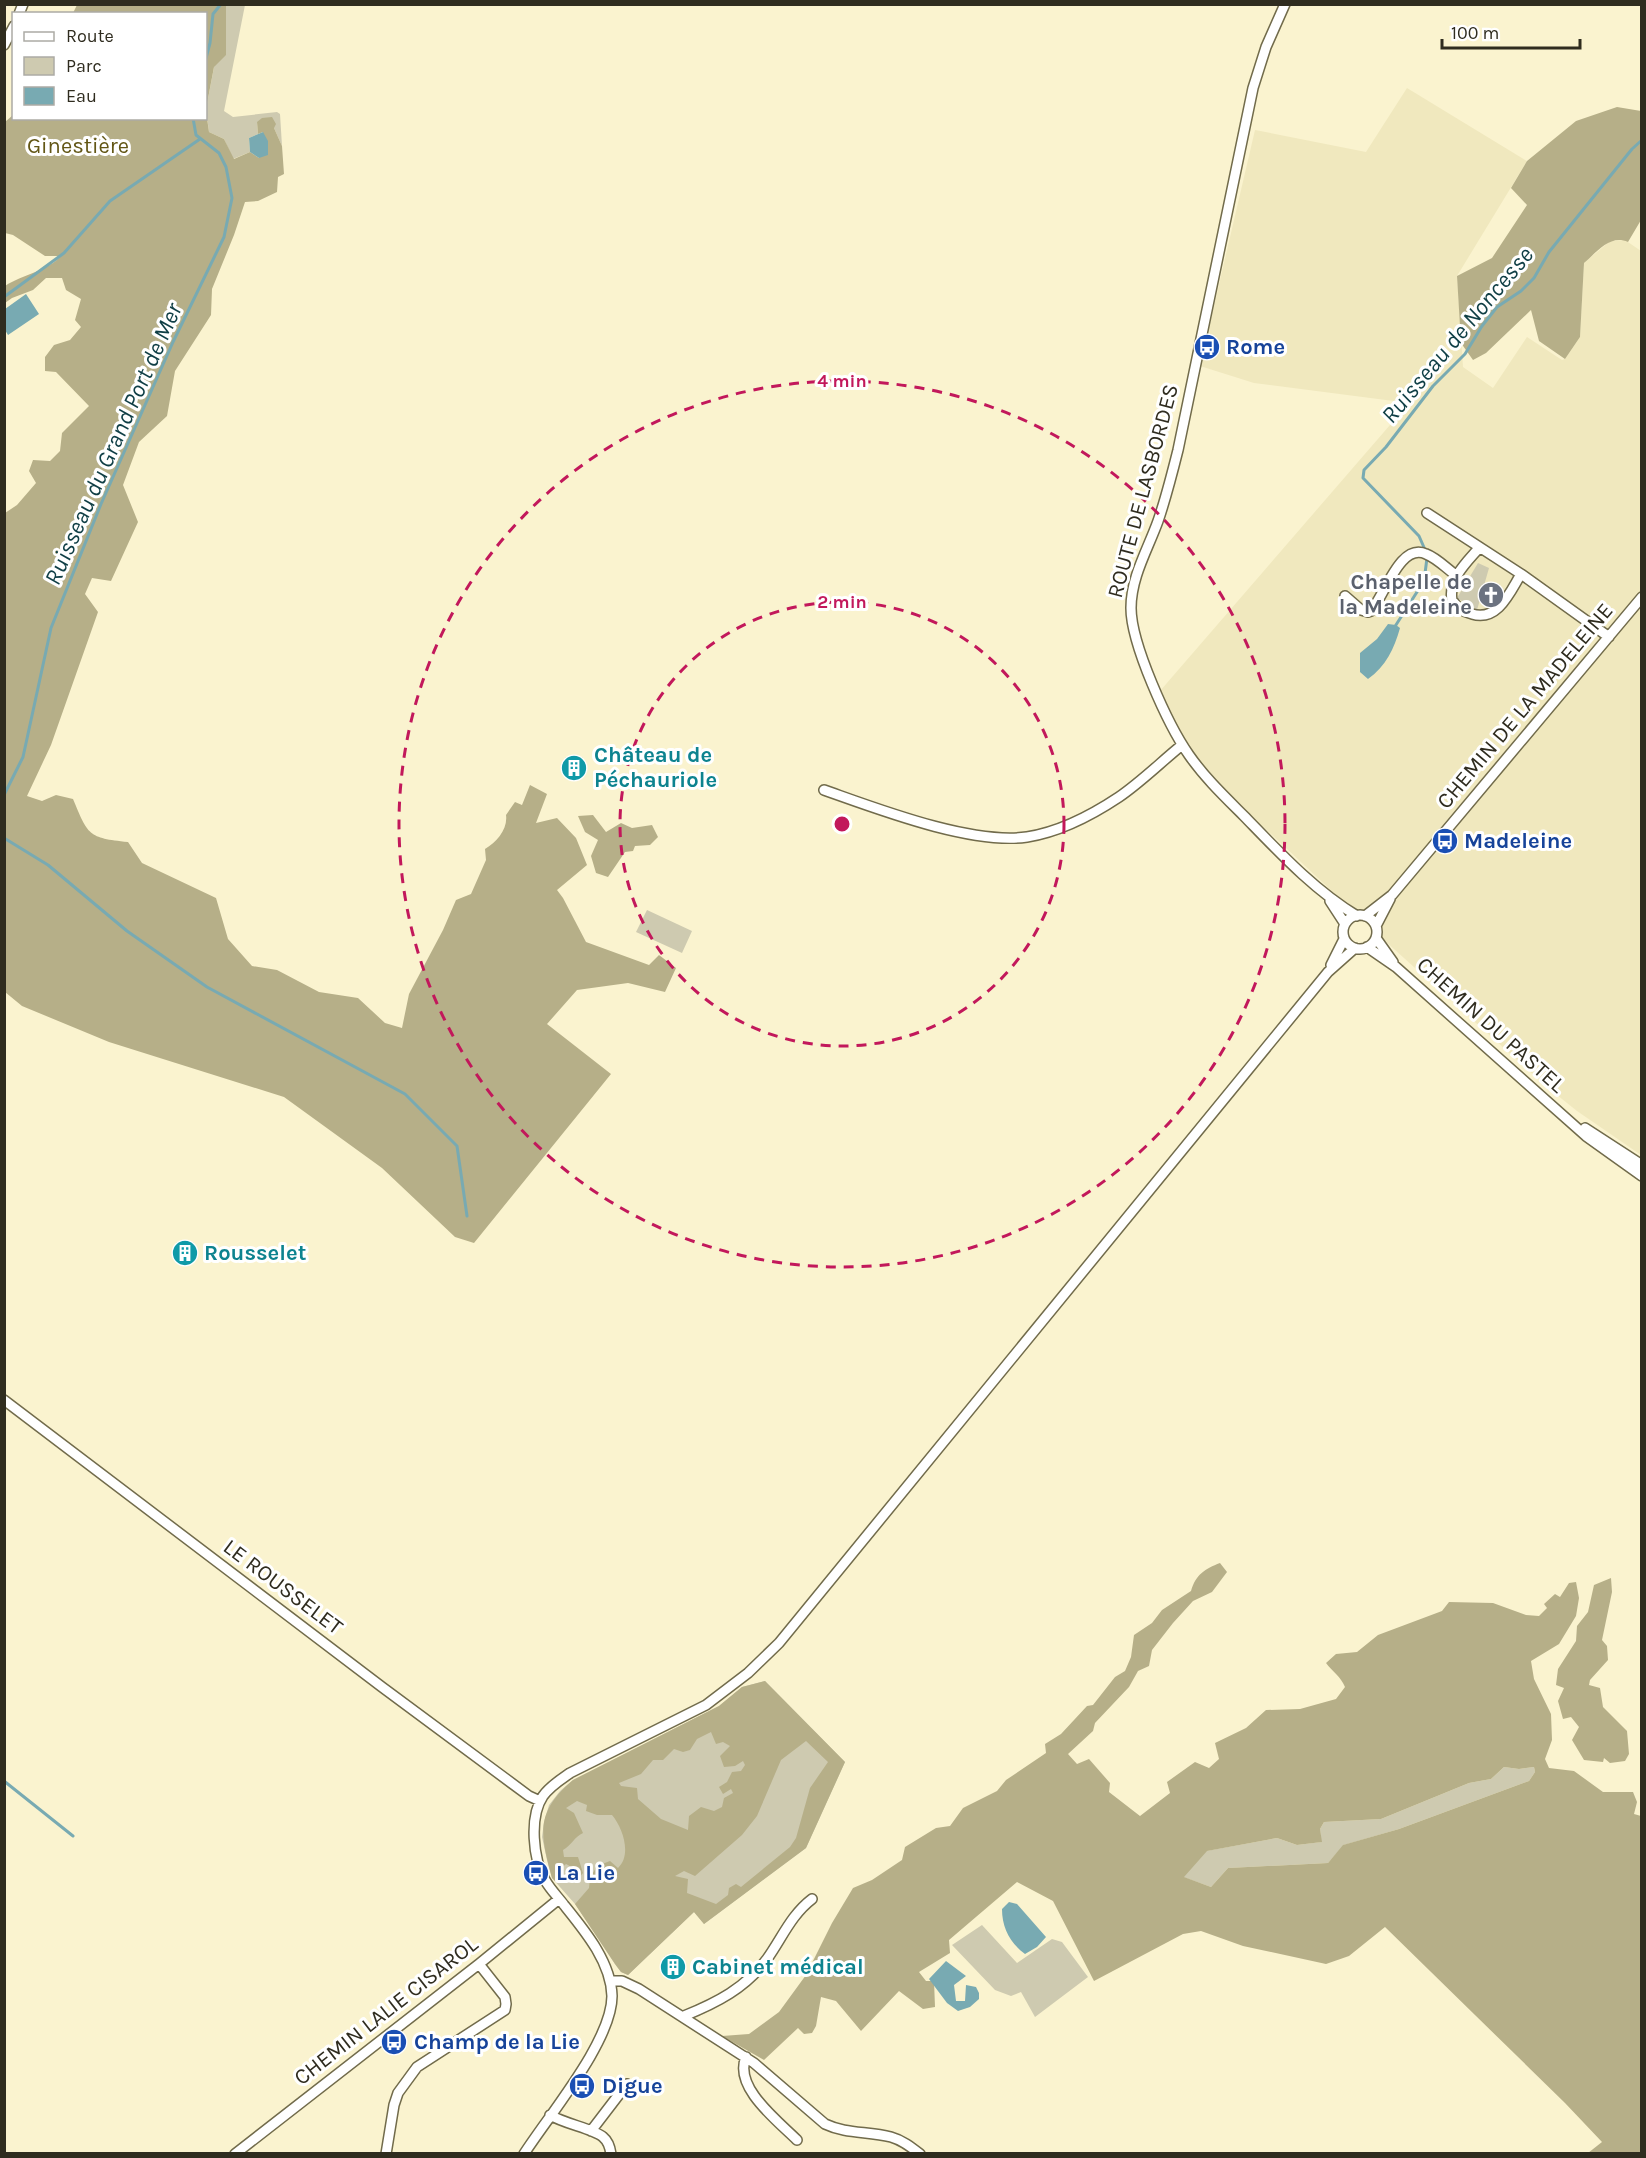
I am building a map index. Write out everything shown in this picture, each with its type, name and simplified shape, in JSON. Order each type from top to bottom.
[{"type":"street","name":"ROUTE DE LASBORDES","points":[[1285,4],[1266,47],[1253,88],[1178,450],[1165,500],[1138,571],[1132,598],[1132,618],[1138,645],[1182,745],[1213,784],[1327,896],[1345,924]]},
{"type":"street","points":[[4,45],[12,30]]},
{"type":"street","points":[[1427,513],[1521,574],[1608,636]]},
{"type":"street","points":[[1479,548],[1457,576],[1451,591],[1455,604],[1464,611],[1481,615],[1491,614],[1500,606],[1521,574]]},
{"type":"street","points":[[1345,596],[1361,610],[1371,611],[1400,562],[1415,552],[1429,555],[1457,576]]},
{"type":"street","name":"CHEMIN DE LA MADELEINE","points":[[1376,926],[1392,894],[1641,597]]},
{"type":"street","points":[[824,790],[953,831],[1002,837],[1026,837],[1045,833],[1071,823],[1120,796],[1182,745]]},
{"type":"street","name":"CHEMIN DE LA MADELEINE","points":[[1361,916],[1392,894]]},
{"type":"street","name":"ROUTE DE LASBORDES","points":[[1327,896],[1361,916]]},
{"type":"street","points":[[1328,972],[1344,939],[1345,924],[1352,917],[1369,918],[1376,926],[1376,938],[1367,947],[1355,948],[1344,939]]},
{"type":"street","name":"CHEMIN DU PASTEL","points":[[1376,938],[1396,966]]},
{"type":"street","name":"CHEMIN DU PASTEL","points":[[1367,947],[1396,966],[1586,1136],[1641,1176]]},
{"type":"street","points":[[524,2154],[602,2036],[611,2010],[610,1981],[599,1954],[544,1879],[537,1853],[535,1828],[540,1801],[554,1784],[570,1773],[706,1705],[748,1673],[778,1643],[1328,972],[1355,948]]},
{"type":"street","name":"CHEMIN DU PASTEL","points":[[1560,1112],[1641,1165]]},
{"type":"street","name":"LE ROUSSELET","points":[[4,1400],[446,1735],[529,1796],[540,1801]]},
{"type":"street","name":"CHEMIN LALIE CISAROL","points":[[235,2154],[559,1899]]},
{"type":"street","points":[[684,2016],[716,2002],[745,1983],[767,1959],[794,1917],[812,1899]]},
{"type":"street","points":[[386,2154],[390,2121],[396,2099],[417,2067],[505,2010],[505,1997],[479,1964]]},
{"type":"street","points":[[610,1981],[622,1981],[631,1985],[684,2016],[746,2057],[825,2124],[839,2131],[892,2137],[920,2154]]},
{"type":"street","points":[[746,2057],[743,2070],[754,2097],[797,2140]]},
{"type":"street","points":[[591,2132],[627,2084]]},
{"type":"street","points":[[550,2115],[566,2124],[601,2134],[606,2139],[611,2154]]},
{"type":"shaded area","points":[[1407,88],[1527,161],[1457,276],[1463,367],[1493,388],[1527,337],[1562,360],[1565,359],[1580,337],[1584,263],[1610,241],[1625,240],[1641,251],[1641,1155],[1577,1111],[1547,1087],[1384,940],[1238,803],[1202,764],[1181,734],[1160,691],[1409,403],[1254,383],[1200,366],[1255,130],[1366,152]]},
{"type":"green space","points":[[77,5],[226,5],[226,55],[214,67],[207,104],[207,12],[74,12]]},
{"type":"green space","points":[[226,5],[245,5],[224,111],[233,117],[277,112],[280,114],[282,146],[274,128],[257,122],[258,134],[249,138],[250,152],[233,159],[224,139],[209,132],[207,104]]},
{"type":"green space","points":[[1617,107],[1641,111],[1641,220],[1628,242],[1615,240],[1610,242],[1584,263],[1580,337],[1565,359],[1539,341],[1531,310],[1486,353],[1473,360],[1461,343],[1457,276],[1492,258],[1527,205],[1511,188],[1527,161],[1576,121]]},
{"type":"green space","name":"Ginestière","points":[[12,116],[12,120],[207,120],[207,118],[209,132],[224,139],[234,159],[250,152],[259,158],[263,132],[258,134],[257,122],[262,118],[272,117],[282,146],[284,174],[278,177],[277,192],[258,201],[245,202],[212,289],[211,315],[175,371],[167,416],[139,442],[123,485],[138,522],[111,581],[92,578],[85,594],[98,612],[51,745],[27,796],[42,801],[56,795],[73,799],[82,820],[91,832],[105,839],[128,842],[142,863],[216,898],[228,939],[252,966],[277,970],[319,992],[358,998],[385,1023],[402,1028],[409,994],[456,900],[471,894],[486,860],[485,849],[501,835],[506,815],[515,802],[522,805],[530,785],[547,794],[536,823],[557,818],[576,838],[587,865],[557,890],[586,942],[649,965],[659,955],[676,968],[665,992],[628,983],[577,990],[547,1024],[611,1074],[474,1243],[455,1237],[382,1168],[284,1097],[109,1042],[22,1006],[5,992],[5,513],[17,505],[36,483],[29,471],[33,460],[50,461],[60,451],[62,433],[89,406],[56,372],[45,371],[45,357],[54,345],[70,340],[81,327],[75,320],[81,299],[66,290],[62,278],[46,278],[33,290],[5,303],[5,286],[48,266],[61,256],[45,256],[13,235],[5,233],[5,122]]},
{"type":"green space","points":[[1478,563],[1489,568],[1477,610],[1457,598]]},
{"type":"green space","points":[[593,815],[606,832],[621,823],[632,828],[652,825],[658,837],[650,845],[635,846],[633,851],[625,852],[608,877],[596,873],[591,856],[598,840],[585,832],[578,816]]},
{"type":"green space","points":[[647,910],[692,931],[682,953],[636,932]]},
{"type":"green space","points":[[1220,1563],[1227,1572],[1212,1592],[1193,1601],[1173,1623],[1152,1650],[1149,1666],[1138,1671],[1129,1687],[1095,1723],[1093,1731],[1068,1754],[1077,1764],[1089,1759],[1110,1783],[1109,1792],[1140,1816],[1170,1793],[1167,1782],[1195,1762],[1209,1768],[1219,1759],[1215,1743],[1246,1728],[1266,1710],[1300,1709],[1336,1699],[1345,1687],[1326,1663],[1336,1654],[1357,1652],[1378,1635],[1442,1611],[1449,1602],[1493,1603],[1526,1615],[1539,1616],[1547,1608],[1544,1604],[1555,1594],[1560,1597],[1569,1583],[1576,1582],[1579,1598],[1576,1616],[1559,1644],[1531,1661],[1534,1679],[1551,1714],[1552,1740],[1545,1759],[1549,1768],[1574,1771],[1603,1792],[1633,1792],[1637,1802],[1634,1814],[1641,1816],[1641,2153],[1588,2153],[1602,2142],[1385,1927],[1349,1956],[1326,1964],[1243,1946],[1201,1931],[1183,1934],[1094,1981],[1053,1901],[1017,1882],[949,1940],[950,1953],[919,1972],[926,1981],[934,1981],[935,2007],[923,2009],[899,1991],[861,2031],[836,2001],[821,1997],[816,2026],[812,2033],[804,2034],[798,2028],[764,2060],[722,2036],[749,2034],[779,2012],[806,1975],[832,1923],[853,1888],[872,1880],[902,1860],[905,1847],[936,1828],[950,1826],[963,1808],[997,1791],[1006,1780],[1046,1753],[1045,1744],[1061,1734],[1087,1706],[1093,1705],[1115,1677],[1125,1671],[1131,1657],[1134,1635],[1152,1623],[1162,1610],[1191,1591],[1198,1576]],"holes":[[[1504,1767],[1519,1769],[1534,1767],[1535,1772],[1529,1781],[1399,1829],[1343,1845],[1328,1863],[1228,1868],[1211,1887],[1184,1877],[1207,1851],[1277,1838],[1297,1845],[1322,1842],[1320,1829],[1324,1822],[1381,1819],[1469,1783],[1491,1779]]]},
{"type":"green space","points":[[1611,1578],[1612,1592],[1602,1640],[1607,1646],[1608,1660],[1590,1680],[1589,1685],[1600,1688],[1603,1707],[1627,1731],[1629,1754],[1625,1761],[1610,1763],[1604,1758],[1603,1762],[1584,1760],[1572,1740],[1579,1727],[1571,1717],[1563,1719],[1558,1701],[1564,1688],[1556,1685],[1558,1669],[1576,1641],[1577,1626],[1588,1612],[1594,1585]]},
{"type":"green space","points":[[765,1681],[845,1762],[806,1848],[704,1924],[694,1912],[628,1975],[621,1972],[575,1904],[552,1878],[542,1837],[549,1805],[573,1780],[719,1706],[742,1687]]},
{"type":"green space","points":[[765,1681],[845,1762],[806,1848],[704,1924],[694,1912],[628,1975],[621,1972],[615,1964],[575,1904],[589,1888],[590,1878],[597,1866],[610,1861],[618,1868],[622,1863],[625,1849],[620,1827],[612,1815],[597,1815],[586,1811],[587,1805],[577,1801],[566,1808],[574,1813],[583,1833],[563,1850],[564,1857],[578,1857],[583,1873],[578,1879],[574,1870],[566,1864],[558,1871],[555,1881],[552,1878],[543,1836],[546,1813],[573,1780],[719,1706],[742,1687]],"holes":[[[711,1732],[716,1744],[723,1742],[730,1746],[720,1756],[724,1767],[735,1766],[743,1761],[745,1765],[741,1771],[732,1772],[727,1782],[719,1787],[723,1794],[731,1789],[733,1793],[724,1798],[722,1807],[714,1811],[701,1807],[689,1816],[688,1830],[661,1819],[638,1799],[637,1788],[621,1786],[619,1783],[641,1774],[653,1760],[663,1760],[674,1749],[683,1752],[690,1750],[697,1739]],[[806,1741],[828,1762],[810,1788],[796,1838],[790,1847],[741,1887],[736,1884],[729,1888],[728,1895],[716,1904],[687,1893],[688,1879],[675,1876],[684,1871],[695,1876],[742,1835],[757,1816],[781,1760]]]},
{"type":"green space","points":[[1504,1767],[1519,1769],[1534,1767],[1535,1772],[1529,1781],[1399,1829],[1344,1845],[1328,1863],[1228,1868],[1211,1887],[1183,1877],[1206,1851],[1277,1838],[1297,1845],[1321,1842],[1320,1829],[1324,1822],[1381,1819],[1469,1783],[1491,1779]]},
{"type":"green space","points":[[982,1925],[1017,1963],[1052,1939],[1062,1942],[1088,1977],[1035,2017],[1021,1992],[1011,1996],[995,1990],[952,1945]]},
{"type":"water","points":[[263,132],[268,141],[268,155],[259,158],[250,152],[249,138]]},
{"type":"water","points":[[26,294],[39,314],[8,335],[5,330],[5,309]]},
{"type":"water","points":[[1388,624],[1400,628],[1395,643],[1384,663],[1368,679],[1360,672],[1360,653],[1377,639]]},
{"type":"water","points":[[1009,1902],[1017,1904],[1046,1937],[1037,1947],[1025,1954],[1011,1940],[1005,1929],[1002,1909]]},
{"type":"water","points":[[946,1961],[966,1976],[954,1985],[956,2001],[965,2001],[966,1985],[976,1987],[979,1999],[970,2007],[958,2011],[947,2003],[929,1979]]},
{"type":"waterway","name":"Ruisseau du Grand Port de Mer","points":[[207,54],[213,14],[221,4]]},
{"type":"waterway","name":"Ruisseau du Grand Port de Mer","points":[[4,795],[23,757],[51,628],[101,504],[173,342],[224,237],[232,198],[226,167],[219,153],[196,135],[193,120]]},
{"type":"waterway","points":[[4,297],[64,253],[110,201],[200,139]]},
{"type":"waterway","name":"Ruisseau de Noncesse","points":[[1426,552],[1419,536],[1363,478],[1364,470],[1386,447],[1433,386],[1465,354],[1497,307],[1521,291],[1534,278],[1549,252],[1632,149],[1642,140]]},
{"type":"waterway","name":"Ruisseau de Noncesse","points":[[1394,628],[1424,581],[1427,558]]},
{"type":"waterway","points":[[4,838],[48,865],[127,931],[207,987],[405,1094],[457,1146],[467,1216]]},
{"type":"waterway","points":[[4,1781],[73,1836]]},
{"type":"place","name":"Rome","points":[[1207,347]]},
{"type":"place","name":"Chapelle de la Madeleine","points":[[1491,595]]},
{"type":"place","name":"Château de Péchauriole","points":[[574,768]]},
{"type":"place","name":"Madeleine","points":[[1445,841]]},
{"type":"place","name":"Rousselet","points":[[185,1253]]},
{"type":"place","name":"La Lie","points":[[536,1873]]},
{"type":"place","name":"Cabinet médical","points":[[673,1967]]},
{"type":"place","name":"Champ de la Lie","points":[[394,2042]]},
{"type":"place","name":"Digue","points":[[582,2086]]}]
